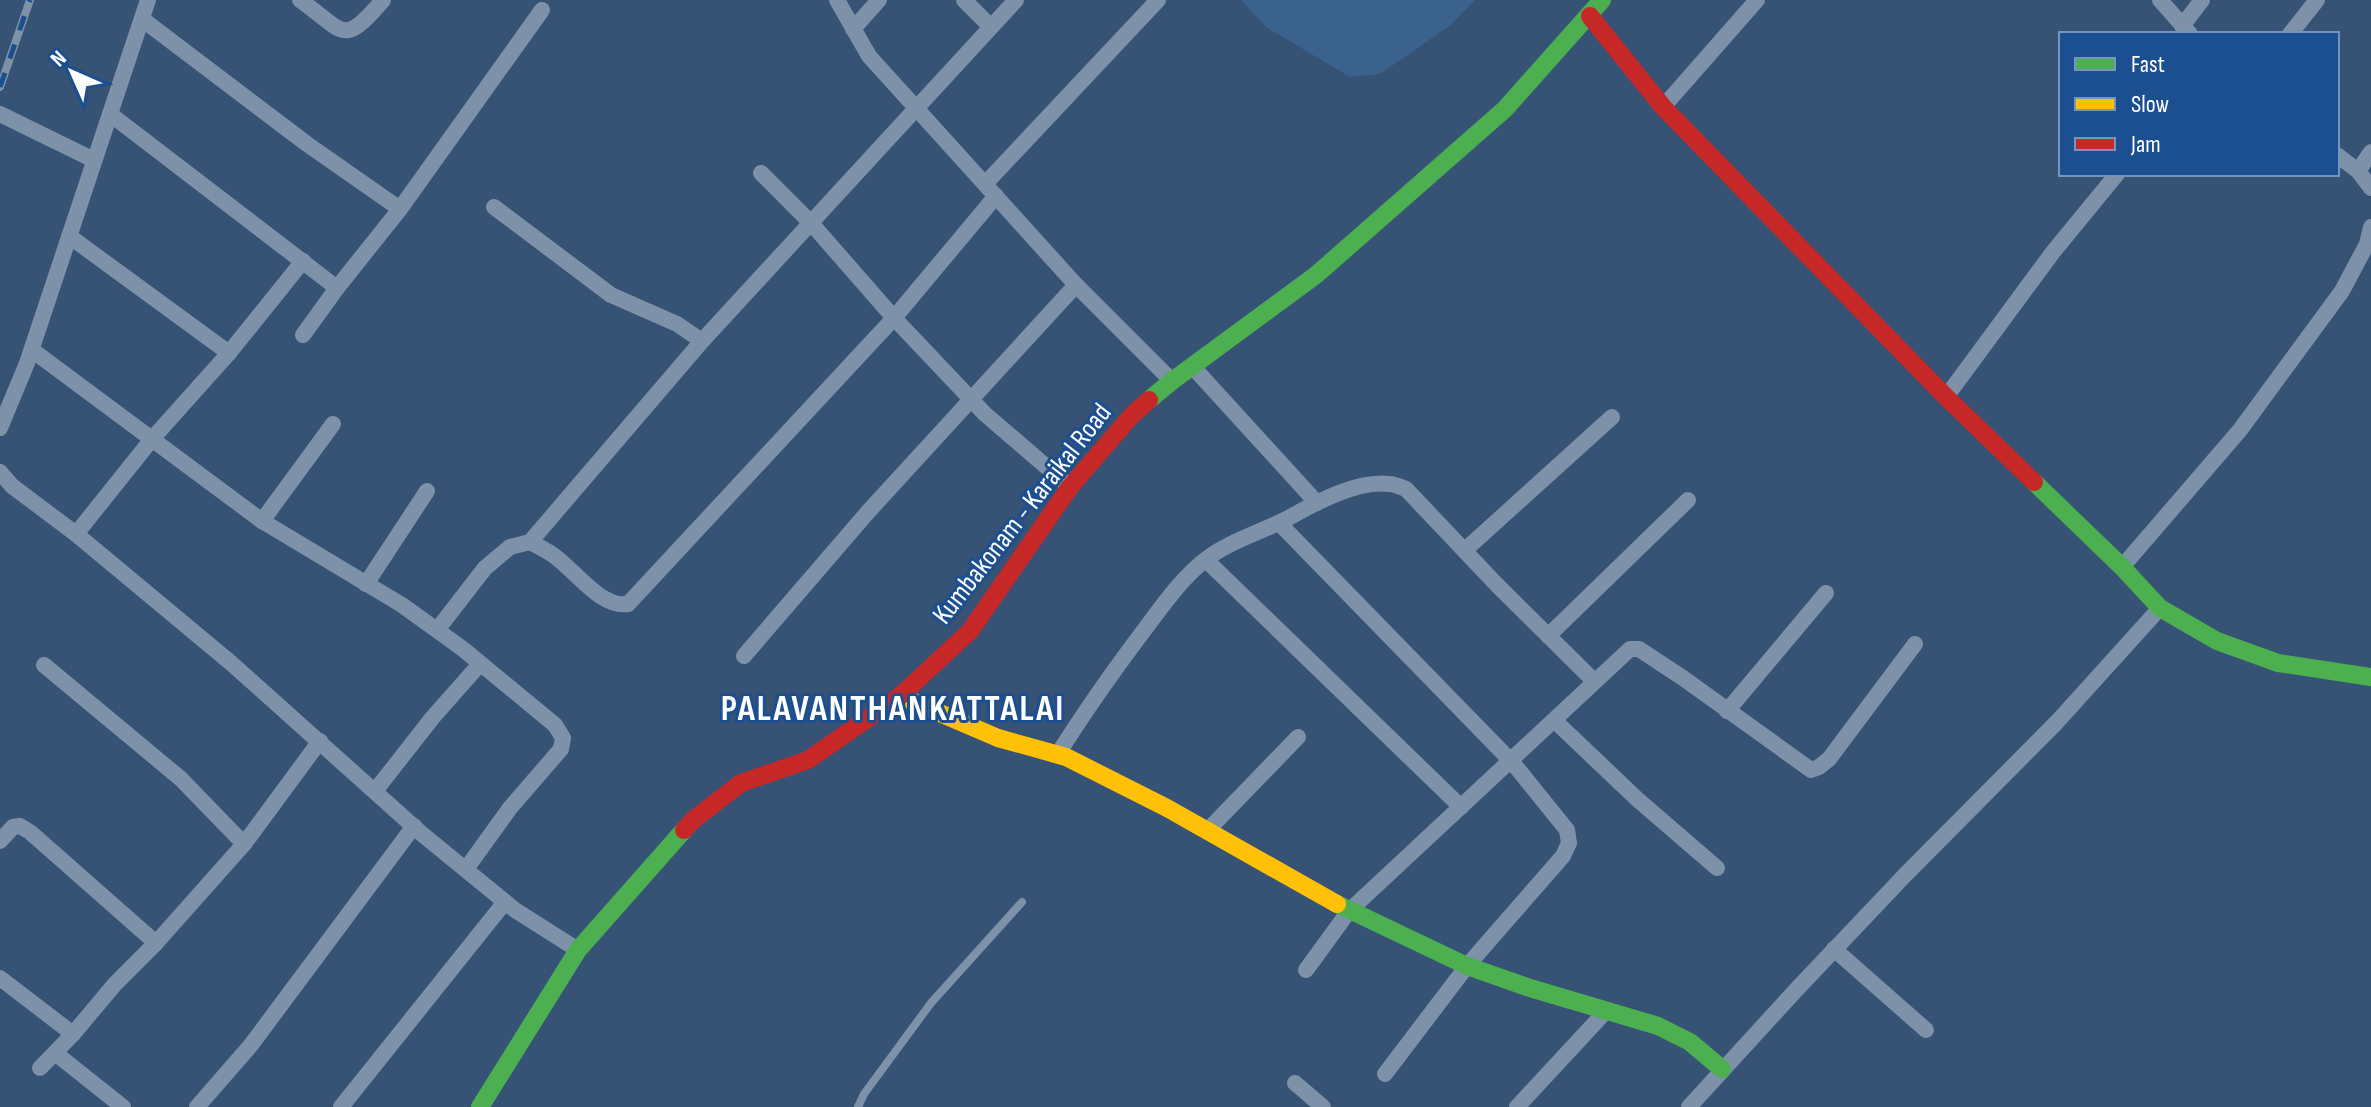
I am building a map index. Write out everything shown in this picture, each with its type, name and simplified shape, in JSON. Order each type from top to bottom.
[{"type":"street","points":[[0,428],[32,350],[148,0]]},
{"type":"street","points":[[309,2],[342,31],[351,31],[359,27],[383,0]]},
{"type":"street","points":[[837,0],[869,56],[1076,285],[1172,381]]},
{"type":"street","points":[[853,29],[879,0]]},
{"type":"street","points":[[964,0],[990,26]]},
{"type":"street","points":[[437,630],[485,568],[510,547],[530,542],[702,341],[1016,0]]},
{"type":"street","points":[[530,542],[554,555],[603,598],[617,606],[628,604],[894,318],[990,190],[1158,0]]},
{"type":"street","name":"Kumbakonam - Karaikal Road","points":[[480,1107],[578,950],[693,820],[741,783],[808,760],[900,696],[970,631],[1070,487],[1132,415],[1172,381],[1316,275],[1505,109],[1602,0]]},
{"type":"street","points":[[1663,107],[1757,0]]},
{"type":"street","points":[[2160,0],[2186,30],[2202,0]]},
{"type":"street","points":[[2292,32],[2317,0]]},
{"type":"street","points":[[303,335],[400,209],[542,10]]},
{"type":"street","points":[[1590,16],[1663,107],[1946,397],[2122,567],[2160,608],[2217,641],[2278,663],[2371,677]]},
{"type":"street","points":[[142,19],[307,144],[400,209]]},
{"type":"street","points":[[0,114],[94,160]]},
{"type":"street","points":[[110,114],[337,288]]},
{"type":"street","points":[[2358,171],[2371,152]]},
{"type":"street","points":[[2339,157],[2358,171],[2371,188]]},
{"type":"street","points":[[761,173],[811,223],[894,318],[985,414],[1070,487]]},
{"type":"street","points":[[1946,397],[2053,252],[2115,176]]},
{"type":"street","points":[[494,207],[611,295],[677,324],[702,341]]},
{"type":"street","points":[[2122,567],[2240,430],[2342,291],[2367,244],[2371,227]]},
{"type":"street","points":[[69,236],[229,353]]},
{"type":"street","points":[[76,534],[303,261]]},
{"type":"street","points":[[744,656],[867,513],[1076,285]]},
{"type":"street","points":[[32,350],[262,521],[402,605],[437,630],[555,725],[563,738],[561,749],[510,808],[466,869]]},
{"type":"street","points":[[1192,366],[1317,503]]},
{"type":"street","points":[[1465,550],[1612,417]]},
{"type":"street","points":[[262,521],[333,424]]},
{"type":"street","points":[[0,472],[12,486],[76,534],[505,902],[578,950]]},
{"type":"street","points":[[1058,754],[1093,698],[1151,621],[1189,575],[1206,560],[1242,538],[1364,485],[1389,484],[1406,489],[1594,681]]},
{"type":"street","points":[[366,584],[427,491]]},
{"type":"street","points":[[1548,636],[1688,500]]},
{"type":"street","points":[[1279,523],[1512,762],[1567,830],[1569,843],[1563,856],[1467,966],[1385,1074]]},
{"type":"street","points":[[1206,560],[1461,807]]},
{"type":"street","points":[[1727,711],[1826,593]]},
{"type":"street","points":[[1689,1107],[1834,949],[2056,723],[2160,608]]},
{"type":"street","points":[[1306,970],[1349,911],[1630,649],[1639,649],[1683,678],[1811,770],[1829,759],[1915,644]]},
{"type":"street","points":[[375,791],[433,717],[480,664]]},
{"type":"street","points":[[44,665],[181,779],[244,844]]},
{"type":"street","points":[[900,696],[998,738],[1058,754],[1167,808],[1349,911],[1467,966],[1658,1026],[1690,1042],[1722,1069]]},
{"type":"street","points":[[1555,721],[1637,799],[1717,868]]},
{"type":"street","points":[[1207,831],[1298,737]]},
{"type":"street","points":[[40,1068],[244,844],[320,741]]},
{"type":"street","points":[[0,841],[13,827],[20,826],[30,832],[156,943]]},
{"type":"street","points":[[197,1107],[251,1045],[414,826]]},
{"type":"street","points":[[341,1107],[505,902]]},
{"type":"street","points":[[1834,949],[1926,1030]]},
{"type":"street","points":[[0,978],[73,1034]]},
{"type":"street","points":[[1517,1107],[1607,1010]]},
{"type":"street","points":[[55,1053],[123,1107]]},
{"type":"street","points":[[1295,1083],[1323,1107]]},
{"type":"lane","points":[[858,1107],[864,1094],[931,1003],[1022,902]]},
{"type":"water","points":[[1241,0],[1475,0],[1451,25],[1380,74],[1350,77],[1266,27]]},
{"type":"railway","points":[[0,87],[30,0]]},
{"type":"traffic: fast","points":[[1149,400],[1316,275],[1505,109],[1602,0]]},
{"type":"traffic: fast","points":[[2034,482],[2160,608],[2217,641],[2278,663],[2371,677]]},
{"type":"traffic: fast","points":[[480,1107],[578,950],[684,830]]},
{"type":"traffic: fast","points":[[1337,904],[1467,966],[1658,1026],[1690,1042],[1722,1069]]},
{"type":"traffic: slow","points":[[900,696],[998,738],[1066,757],[1167,808],[1337,904]]},
{"type":"traffic: jam","points":[[1590,16],[1663,107],[1946,397],[2034,482]]},
{"type":"traffic: jam","points":[[684,830],[741,783],[808,760],[900,696],[970,631],[1070,487],[1132,415],[1149,400]]},
{"type":"district","name":"PALAVANTHANKATTALAI","points":[[893,707]]}]
